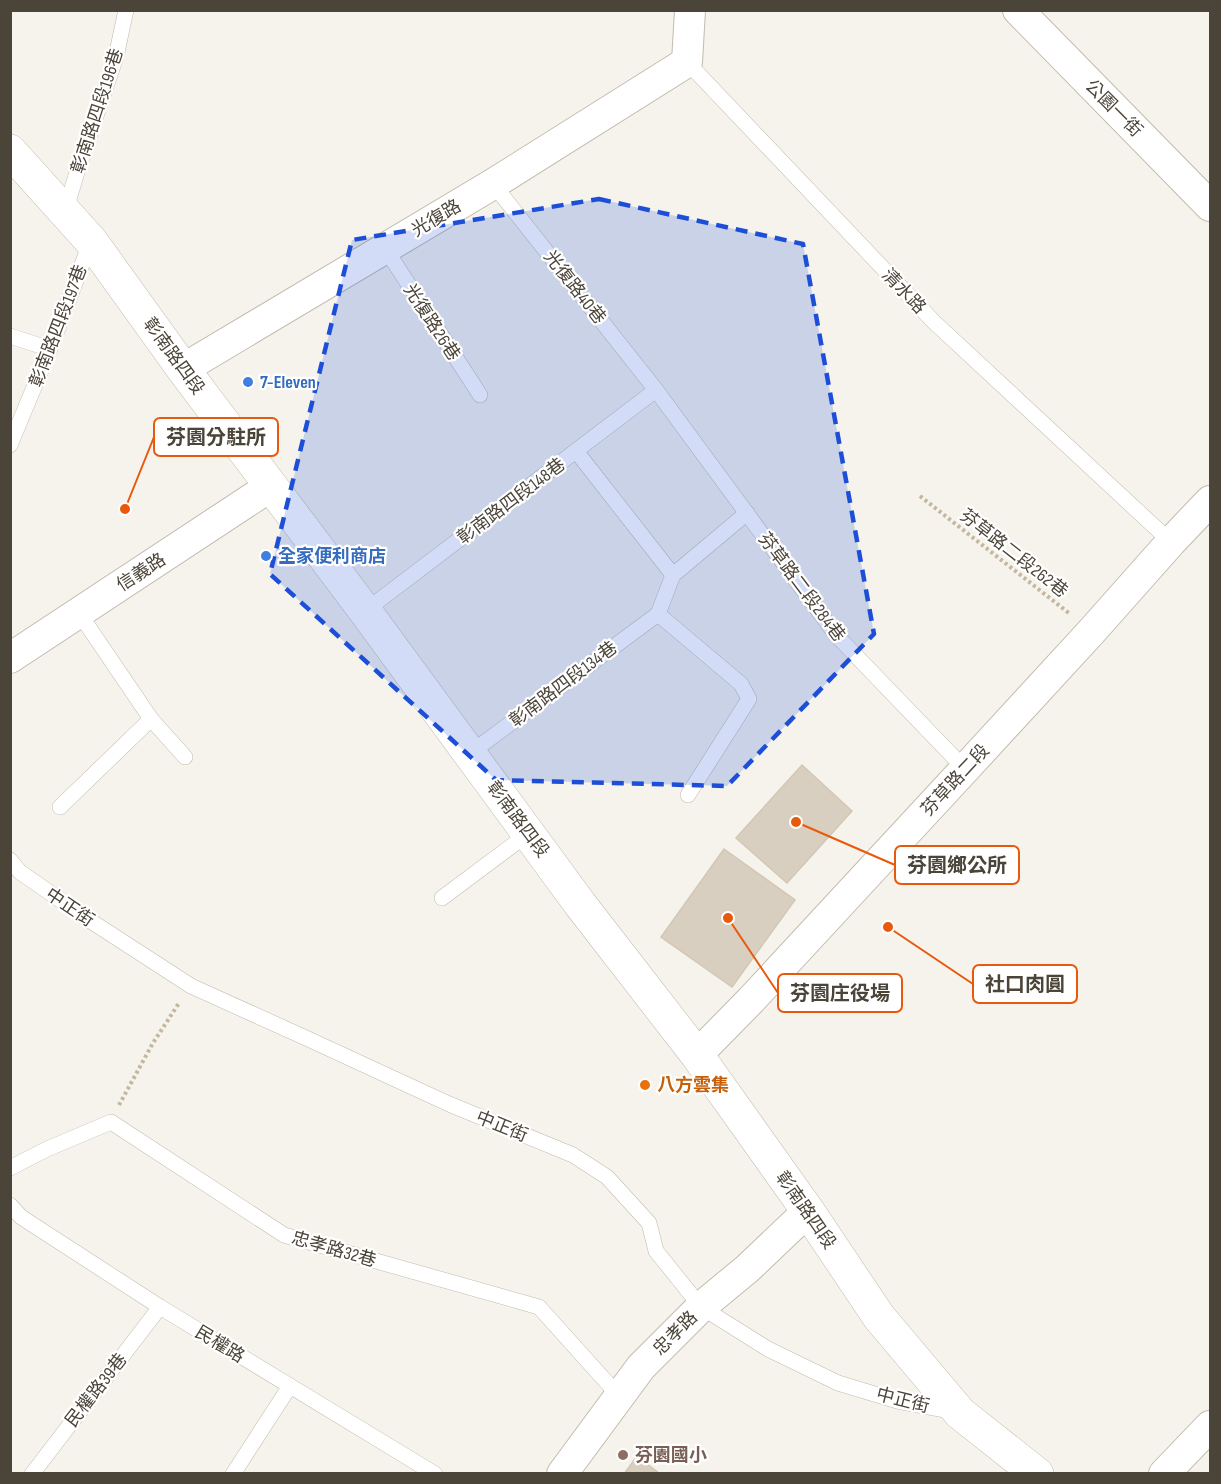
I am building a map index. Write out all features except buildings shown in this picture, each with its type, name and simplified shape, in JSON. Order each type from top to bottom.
[{"type":"street","points":[[687,62],[690,10]]},
{"type":"street","name":"公園一街","points":[[1018,10],[1210,206]]},
{"type":"street","name":"光復路","points":[[183,369],[493,184],[687,62]]},
{"type":"street","name":"彰南路四段","points":[[10,151],[92,241],[183,369],[365,611],[580,904],[697,1055],[808,1211],[879,1317],[960,1413],[1037,1473]]},
{"type":"street","name":"信義路","points":[[10,658],[272,486]]},
{"type":"street","name":"芬草路二段","points":[[697,1055],[965,770],[1210,501]]},
{"type":"street","name":"忠孝路","points":[[562,1473],[641,1367],[701,1307],[747,1269],[808,1211]]},
{"type":"street","points":[[1164,1473],[1210,1426]]},
{"type":"lane","name":"彰南路四段196巷","points":[[65,212],[116,57],[126,10]]},
{"type":"lane","name":"清水路","points":[[687,62],[934,322],[1171,542]]},
{"type":"lane","name":"光復路40巷","points":[[493,184],[656,390]]},
{"type":"lane","name":"彰南路四段197巷","points":[[10,445],[92,241]]},
{"type":"lane","name":"光復路26巷","points":[[385,248],[480,395]]},
{"type":"lane","points":[[10,336],[50,349]]},
{"type":"lane","name":"彰南路四段148巷","points":[[365,611],[656,390]]},
{"type":"lane","name":"芬草路二段284巷","points":[[656,390],[837,636],[965,770]]},
{"type":"lane","points":[[576,451],[673,575]]},
{"type":"lane","points":[[688,795],[749,699],[741,684],[658,614],[673,575],[747,513]]},
{"type":"lane","points":[[80,613],[151,719],[185,757]]},
{"type":"lane","name":"彰南路四段134巷","points":[[469,754],[658,614]]},
{"type":"lane","points":[[60,807],[151,719]]},
{"type":"lane","points":[[442,898],[529,833]]},
{"type":"lane","name":"中正街","points":[[10,860],[20,872],[190,986],[449,1104],[573,1155],[607,1177],[649,1223],[656,1251],[701,1307],[768,1349],[838,1383],[901,1402],[960,1413]]},
{"type":"lane","points":[[10,1168],[47,1149],[111,1122]]},
{"type":"lane","name":"忠孝路32巷","points":[[111,1122],[284,1235],[539,1307],[619,1396]]},
{"type":"lane","name":"民權路","points":[[10,1205],[16,1222],[435,1473]]},
{"type":"lane","name":"民權路39巷","points":[[32,1473],[160,1307]]},
{"type":"lane","points":[[233,1473],[290,1386]]},
{"type":"path","name":"芬草路二段262巷","points":[[920,496],[1092,631]]},
{"type":"path","points":[[111,1122],[153,1043],[190,986]]},
{"type":"highlighted area","points":[[599,199],[803,244],[874,634],[727,786],[496,780],[270,574],[352,240]]},
{"type":"place","name":"7-Eleven","points":[[248,382]]},
{"type":"place","name":"芬園分駐所","points":[[125,509]]},
{"type":"place","name":"全家便利商店","points":[[266,556]]},
{"type":"place","name":"芬園鄉公所","points":[[796,822]]},
{"type":"place","name":"芬園庄役場","points":[[728,918]]},
{"type":"place","name":"社口肉圓","points":[[888,927]]},
{"type":"place","name":"八方雲集","points":[[645,1085]]},
{"type":"place","name":"芬園國小","points":[[623,1455]]}]
